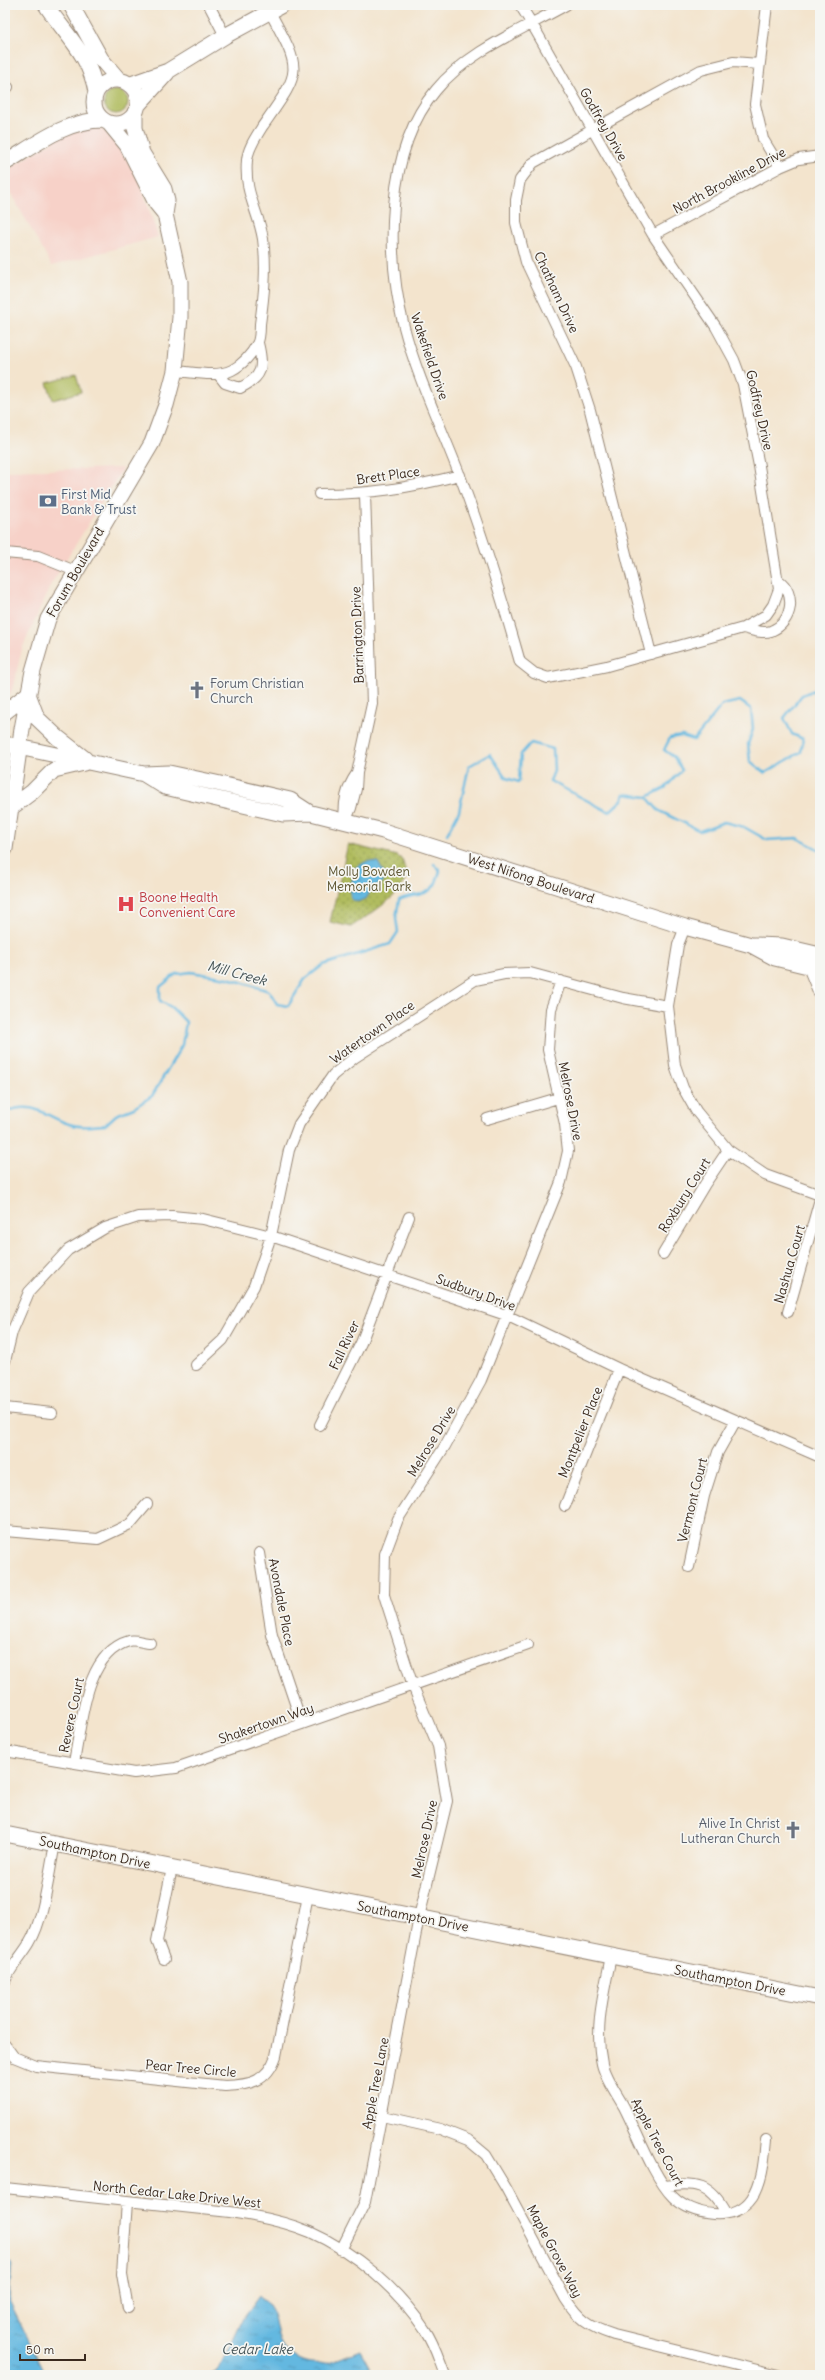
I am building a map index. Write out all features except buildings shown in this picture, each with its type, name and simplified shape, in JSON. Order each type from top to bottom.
[{"type":"street","points":[[46,5],[83,55],[92,75],[96,113],[106,121]]},
{"type":"street","points":[[71,5],[101,59],[137,93],[137,108]]},
{"type":"street","points":[[209,5],[225,36]]},
{"type":"street","name":"Godfrey Drive","points":[[520,5],[653,235],[716,327],[734,360],[742,384],[759,466],[779,589],[774,605],[758,621],[743,628],[651,654],[607,666],[548,678],[534,673],[520,662]]},
{"type":"street","name":"Wakefield Drive","points":[[520,662],[490,559],[404,328],[396,287],[394,256],[395,196],[408,140],[421,110],[436,90],[453,72],[490,47],[566,5]]},
{"type":"street","points":[[767,5],[759,64],[756,104],[763,138],[780,167]]},
{"type":"street","points":[[65,127],[69,120],[94,98],[108,82],[125,82],[168,71],[225,36],[276,8],[291,50],[294,70],[288,90],[253,141],[247,158],[247,189],[263,238],[266,275],[258,343],[261,366],[259,374],[252,382],[240,388],[225,383],[218,374]]},
{"type":"street","name":"Chatham Drive","points":[[651,654],[590,410],[576,367],[526,262],[516,223],[516,200],[520,180],[533,163],[701,70],[718,63],[733,62],[759,64]]},
{"type":"street","points":[[5,163],[65,127],[91,120],[121,123],[137,108],[168,71]]},
{"type":"street","name":"Forum Boulevard","points":[[5,849],[12,807],[12,745],[28,694],[48,620],[75,571],[152,443],[166,405],[175,371],[180,317],[180,282],[165,214],[167,202],[164,189],[142,153],[135,128],[137,108]]},
{"type":"street","name":"Forum Boulevard","points":[[106,121],[126,145],[156,203],[165,214]]},
{"type":"street","name":"North Brookline Drive","points":[[653,235],[780,167],[799,159],[820,156]]},
{"type":"street","points":[[175,371],[218,374],[231,371],[245,361],[258,343]]},
{"type":"street","name":"Brett Place","points":[[320,494],[365,494],[406,488],[460,475]]},
{"type":"street","name":"Barrington Drive","points":[[345,822],[343,806],[348,788],[357,773],[372,704],[365,494]]},
{"type":"street","points":[[5,553],[38,556],[75,571]]},
{"type":"street","points":[[743,628],[762,632],[771,631],[784,622],[789,613],[790,599],[786,585],[778,580]]},
{"type":"street","points":[[5,712],[28,694],[37,718],[57,737],[89,762]]},
{"type":"street","name":"West Nifong Boulevard","points":[[12,745],[144,774],[169,774],[290,800],[310,813]]},
{"type":"street","points":[[5,789],[12,807],[32,792],[54,770],[89,762]]},
{"type":"street","name":"West Nifong Boulevard","points":[[144,774],[165,787],[283,814],[310,813],[433,846],[685,927],[751,945],[775,958],[814,968]]},
{"type":"street","points":[[211,798],[229,794],[257,799],[263,794]]},
{"type":"street","points":[[685,927],[678,945],[668,1006],[675,1065],[683,1088],[696,1111],[728,1150],[765,1175],[820,1195]]},
{"type":"street","name":"West Nifong Boulevard","points":[[751,945],[782,946],[820,955]]},
{"type":"street","points":[[814,968],[820,996]]},
{"type":"street","name":"Watertown Place","points":[[196,1365],[223,1340],[241,1312],[254,1286],[271,1236],[289,1150],[299,1124],[333,1075],[354,1058],[475,980],[504,974],[530,974],[623,998],[668,1006]]},
{"type":"street","name":"Melrose Drive","points":[[419,1917],[447,1801],[438,1746],[413,1686],[384,1595],[385,1554],[398,1519],[444,1446],[481,1380],[561,1182],[568,1151],[565,1124],[548,1050],[551,1009],[561,981]]},
{"type":"street","points":[[487,1119],[558,1098]]},
{"type":"street","name":"Roxbury Court","points":[[663,1254],[701,1190],[728,1150]]},
{"type":"street","name":"Nashua Court","points":[[788,1312],[820,1199]]},
{"type":"street","name":"Sudbury Drive","points":[[5,1361],[12,1332],[29,1292],[68,1250],[105,1228],[138,1217],[172,1216],[204,1219],[271,1236],[389,1274],[506,1315],[619,1369],[820,1457]]},
{"type":"street","name":"Fall River","points":[[320,1425],[361,1343],[389,1274],[409,1217]]},
{"type":"street","name":"Montpelier Place","points":[[565,1506],[619,1369]]},
{"type":"street","points":[[5,1408],[52,1413]]},
{"type":"street","name":"Vermont Court","points":[[689,1566],[704,1496],[718,1452],[736,1420]]},
{"type":"street","points":[[5,1531],[98,1539],[130,1524],[147,1504]]},
{"type":"street","name":"Avondale Place","points":[[259,1553],[272,1635],[302,1724]]},
{"type":"street","name":"Revere Court","points":[[74,1762],[92,1677],[106,1654],[130,1640],[150,1644]]},
{"type":"street","name":"Shakertown Way","points":[[5,1751],[134,1773],[176,1768],[528,1645]]},
{"type":"street","name":"Southampton Drive","points":[[5,1834],[820,1998]]},
{"type":"street","points":[[5,1981],[9,1970],[30,1943],[37,1927],[55,1844]]},
{"type":"street","points":[[164,1960],[157,1941],[172,1868]]},
{"type":"street","name":"Pear Tree Circle","points":[[5,2045],[14,2057],[36,2066],[225,2086],[246,2085],[262,2078],[272,2068],[276,2056],[308,1895]]},
{"type":"street","name":"Apple Tree Lane","points":[[341,2250],[365,2202],[419,1917]]},
{"type":"street","name":"Apple Tree Court","points":[[611,1956],[599,2016],[598,2039],[602,2066],[665,2186],[673,2197],[690,2209],[711,2214],[734,2212],[751,2199],[762,2176],[766,2140]]},
{"type":"street","name":"Maple Grove Way","points":[[382,2116],[440,2129],[468,2140],[486,2155],[506,2188],[565,2298],[574,2312],[591,2327],[614,2335],[778,2375]]},
{"type":"street","points":[[665,2186],[682,2183],[698,2185],[708,2189],[718,2198],[726,2213]]},
{"type":"street","name":"North Cedar Lake Drive West","points":[[5,2188],[230,2212],[266,2218],[310,2232],[341,2250],[374,2273],[401,2299],[426,2331],[445,2375]]},
{"type":"street","points":[[127,2202],[122,2274],[128,2308]]},
{"type":"shaded area","points":[[98,127],[106,132],[130,163],[140,181],[158,237],[52,266],[5,183],[5,171],[64,134]]},
{"type":"shaded area","points":[[123,468],[50,586],[22,649],[12,690],[5,702],[5,471]]},
{"type":"green space","points":[[116,90],[125,93],[128,102],[125,111],[116,114],[107,111],[104,102],[107,93]]},
{"type":"green space","points":[[76,375],[81,392],[53,400],[47,383]]},
{"type":"green space","name":"Molly Bowden Memorial Park","points":[[348,844],[397,856],[402,859],[406,875],[402,886],[389,900],[351,927],[330,922]]},
{"type":"water","points":[[367,861],[378,862],[384,873],[382,883],[373,887],[366,899],[357,902],[351,899],[350,887],[356,867]]},
{"type":"water","points":[[5,2262],[12,2263],[9,2300],[46,2375],[5,2375]]},
{"type":"water","name":"Cedar Lake","points":[[260,2295],[273,2315],[283,2347],[291,2354],[308,2362],[317,2363],[334,2360],[360,2350],[374,2375],[208,2375],[219,2369],[243,2318]]},
{"type":"waterway","points":[[647,797],[665,788],[682,770],[674,757],[664,750],[670,738],[682,736],[694,740],[722,705],[740,701],[751,709],[753,729],[748,744],[750,761],[765,773],[801,752],[803,739],[792,734],[784,718],[802,695],[820,688]]},
{"type":"waterway","name":"Mill Creek","points":[[447,834],[459,811],[469,766],[490,754],[506,778],[519,782],[521,754],[531,743],[553,749],[554,771],[550,781],[609,812],[622,800],[624,794],[647,797],[658,810],[700,831],[724,822],[744,827],[767,840],[797,838],[820,850]]},
{"type":"waterway","name":"Mill Creek","points":[[5,1112],[25,1108],[34,1109],[77,1126],[105,1125],[116,1115],[134,1108],[152,1096],[182,1045],[186,1022],[171,1007],[160,1001],[160,987],[176,974],[191,972],[228,978],[269,991],[277,1004],[288,1006],[305,979],[323,965],[390,944],[398,932],[396,918],[399,900],[431,890],[436,883],[440,871],[434,864]]},
{"type":"place","name":"First Mid Bank & Trust","points":[[48,501]]},
{"type":"place","name":"Forum Christian Church","points":[[197,690]]},
{"type":"place","name":"Boone Health Convenient Care","points":[[126,904]]},
{"type":"place","name":"Alive In Christ Lutheran Church","points":[[793,1830]]}]
